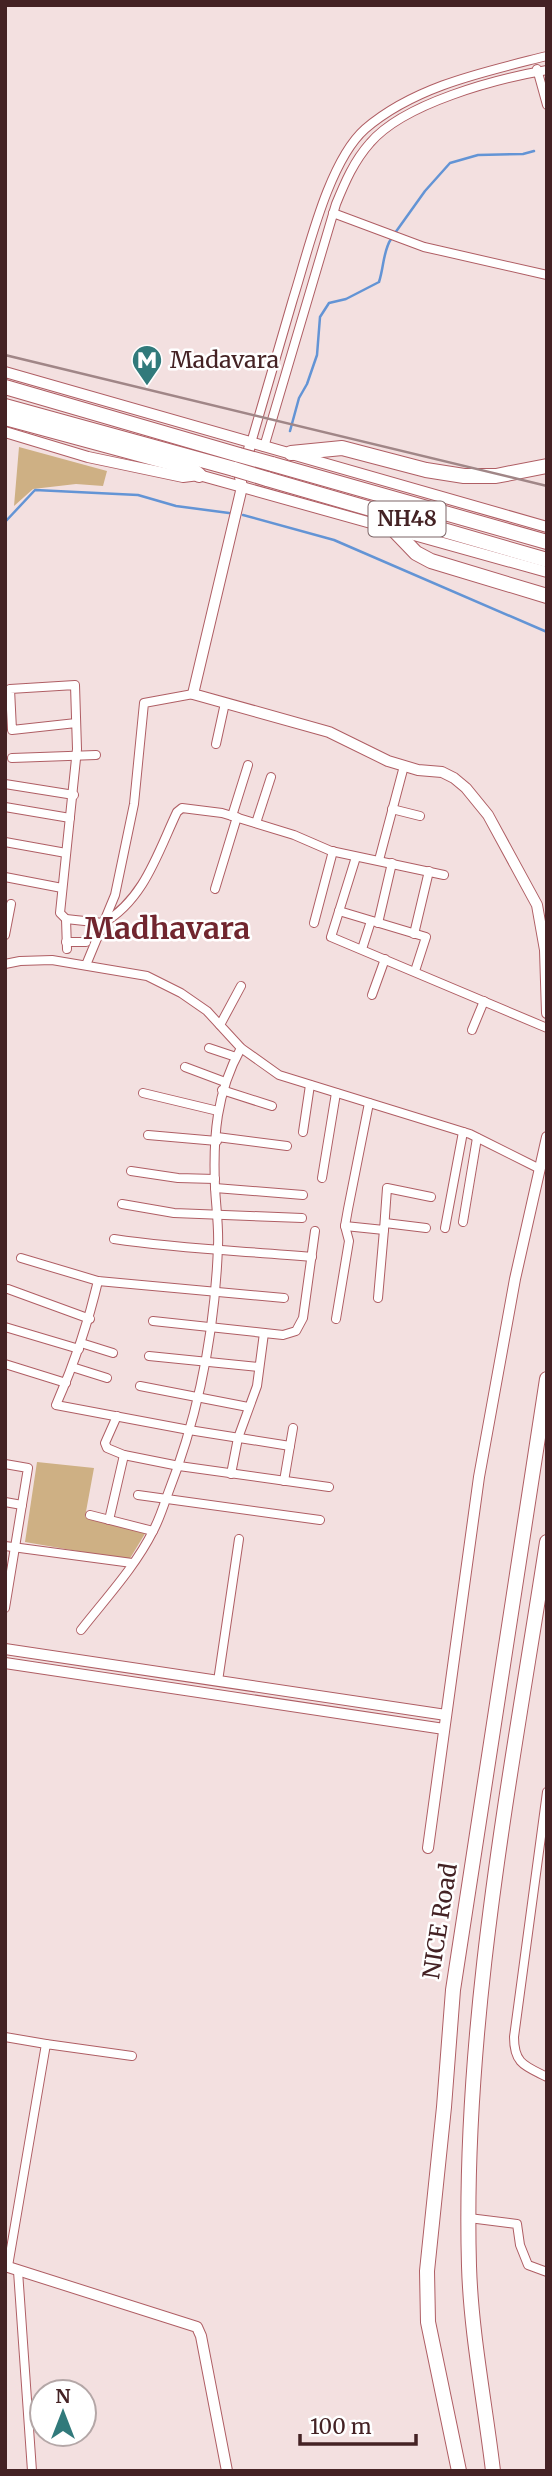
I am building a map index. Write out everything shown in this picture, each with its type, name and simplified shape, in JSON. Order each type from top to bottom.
[{"type":"highway","name":"NH48","points":[[5,387],[237,462],[267,479],[547,559]]},
{"type":"highway","name":"NH48","points":[[5,406],[237,462],[272,464],[547,542]]},
{"type":"highway","points":[[5,418],[190,468],[199,475]]},
{"type":"highway","points":[[291,453],[342,447],[426,470],[464,476],[496,476],[547,466]]},
{"type":"highway","points":[[392,528],[416,553],[431,561],[547,596]]},
{"type":"highway","name":"NICE Road","points":[[459,2471],[428,2322],[427,2271],[453,1990],[547,1379]]},
{"type":"highway","points":[[493,2471],[471,2294],[468,2218],[479,1994],[547,1542]]},
{"type":"street","points":[[193,695],[242,487],[240,477],[317,219],[338,167],[363,131],[393,108],[428,92],[497,68],[547,56]]},
{"type":"street","points":[[535,59],[542,71],[547,105]]},
{"type":"street","points":[[242,487],[253,481],[333,214],[349,172],[371,141],[398,120],[432,103],[502,80],[542,71]]},
{"type":"street","points":[[333,214],[424,247],[547,275]]},
{"type":"street","points":[[5,373],[547,527]]},
{"type":"street","points":[[5,432],[88,457],[183,477],[199,475],[547,572]]},
{"type":"street","points":[[76,723],[12,730],[10,689],[75,685],[76,723],[76,755],[74,795],[60,914],[66,919],[103,923],[127,907],[138,891],[177,812],[188,807],[256,823],[333,851],[444,875]]},
{"type":"street","points":[[86,965],[115,895],[134,804],[144,703],[193,695],[329,732],[388,761],[442,772],[466,788],[488,815],[537,905],[545,950],[547,1013]]},
{"type":"street","points":[[216,744],[225,703]]},
{"type":"street","points":[[12,758],[96,754]]},
{"type":"street","points":[[215,889],[248,765]]},
{"type":"street","points":[[379,860],[404,766]]},
{"type":"street","points":[[256,823],[271,777]]},
{"type":"street","points":[[5,784],[74,795]]},
{"type":"street","points":[[5,807],[71,818]]},
{"type":"street","points":[[392,809],[420,816]]},
{"type":"street","points":[[5,842],[66,853]]},
{"type":"street","points":[[314,923],[333,851]]},
{"type":"street","points":[[356,857],[331,937],[547,1028]]},
{"type":"street","points":[[362,949],[374,922],[392,863]]},
{"type":"street","points":[[414,934],[429,871]]},
{"type":"street","points":[[5,877],[62,888]]},
{"type":"street","points":[[5,935],[11,904]]},
{"type":"street","points":[[339,911],[426,937],[415,971]]},
{"type":"street","points":[[66,919],[66,946],[86,942]]},
{"type":"street","points":[[372,995],[385,959]]},
{"type":"street","points":[[5,964],[52,960],[147,976],[181,993],[207,1011],[241,1048],[279,1075],[463,1132],[540,1169]]},
{"type":"street","points":[[220,1025],[241,986]]},
{"type":"street","points":[[472,1030],[484,1001]]},
{"type":"street","points":[[209,1048],[236,1057]]},
{"type":"street","points":[[80,1630],[153,1531],[178,1466],[197,1398],[211,1328],[218,1249],[215,1183],[218,1111],[223,1086],[241,1048]]},
{"type":"street","points":[[186,1067],[223,1086],[272,1105]]},
{"type":"street","points":[[303,1132],[310,1085]]},
{"type":"street","points":[[143,1093],[218,1111]]},
{"type":"street","points":[[322,1178],[336,1093]]},
{"type":"street","points":[[336,1319],[349,1241],[345,1226],[369,1103]]},
{"type":"street","points":[[446,1228],[463,1132]]},
{"type":"street","points":[[148,1135],[287,1146]]},
{"type":"street","points":[[428,1848],[479,1477],[515,1279],[547,1137]]},
{"type":"street","points":[[463,1222],[477,1138]]},
{"type":"street","points":[[131,1171],[303,1195]]},
{"type":"street","points":[[378,1298],[387,1188],[431,1197]]},
{"type":"street","points":[[122,1204],[174,1213],[302,1218]]},
{"type":"street","points":[[345,1226],[426,1228]]},
{"type":"street","points":[[153,1321],[283,1335],[296,1331],[301,1326],[315,1231]]},
{"type":"street","points":[[114,1239],[171,1248],[312,1257]]},
{"type":"street","points":[[21,1258],[98,1281],[284,1298]]},
{"type":"street","points":[[98,1281],[90,1319],[56,1405],[290,1446]]},
{"type":"street","points":[[8,1289],[90,1319]]},
{"type":"street","points":[[5,1327],[113,1353]]},
{"type":"street","points":[[231,1474],[238,1438],[257,1386],[264,1333]]},
{"type":"street","points":[[149,1356],[259,1367]]},
{"type":"street","points":[[5,1364],[66,1382]]},
{"type":"street","points":[[72,1367],[107,1378]]},
{"type":"street","points":[[140,1386],[248,1407]]},
{"type":"street","points":[[117,1416],[106,1445],[124,1455],[178,1466],[329,1487]]},
{"type":"street","points":[[284,1481],[293,1428]]},
{"type":"street","points":[[109,1520],[124,1455]]},
{"type":"street","points":[[5,1464],[28,1468],[5,1608]]},
{"type":"street","points":[[138,1495],[320,1520]]},
{"type":"street","points":[[5,1502],[22,1504]]},
{"type":"street","points":[[90,1515],[153,1531]]},
{"type":"street","points":[[219,1681],[239,1539]]},
{"type":"street","points":[[5,1546],[132,1563]]},
{"type":"street","points":[[5,1649],[446,1715]]},
{"type":"street","points":[[5,1663],[444,1729]]},
{"type":"street","points":[[547,1792],[514,2037],[517,2058],[525,2066],[547,2077]]},
{"type":"street","points":[[5,2037],[132,2056]]},
{"type":"street","points":[[32,2471],[10,2268],[46,2044]]},
{"type":"street","points":[[468,2218],[517,2224],[520,2245],[528,2264],[547,2272]]},
{"type":"street","points":[[10,2268],[197,2327],[227,2471]]},
{"type":"shaded area","points":[[19,447],[107,471],[103,486],[76,484],[33,489],[14,506]]},
{"type":"shaded area","points":[[37,1462],[94,1468],[85,1517],[146,1532],[129,1560],[25,1542]]},
{"type":"waterway","points":[[395,233],[425,191],[450,163],[478,155],[523,154],[534,151]]},
{"type":"waterway","points":[[290,431],[299,398],[317,355],[320,317],[329,303],[346,299],[379,282],[386,249],[391,239]]},
{"type":"waterway","points":[[5,522],[35,490],[138,495],[176,506],[229,513]]},
{"type":"waterway","points":[[243,515],[334,540],[547,632]]},
{"type":"railway","points":[[5,355],[547,486]]},
{"type":"place","name":"Madavara","points":[[147,387]]},
{"type":"district","name":"Madhavara","points":[[167,929]]}]
